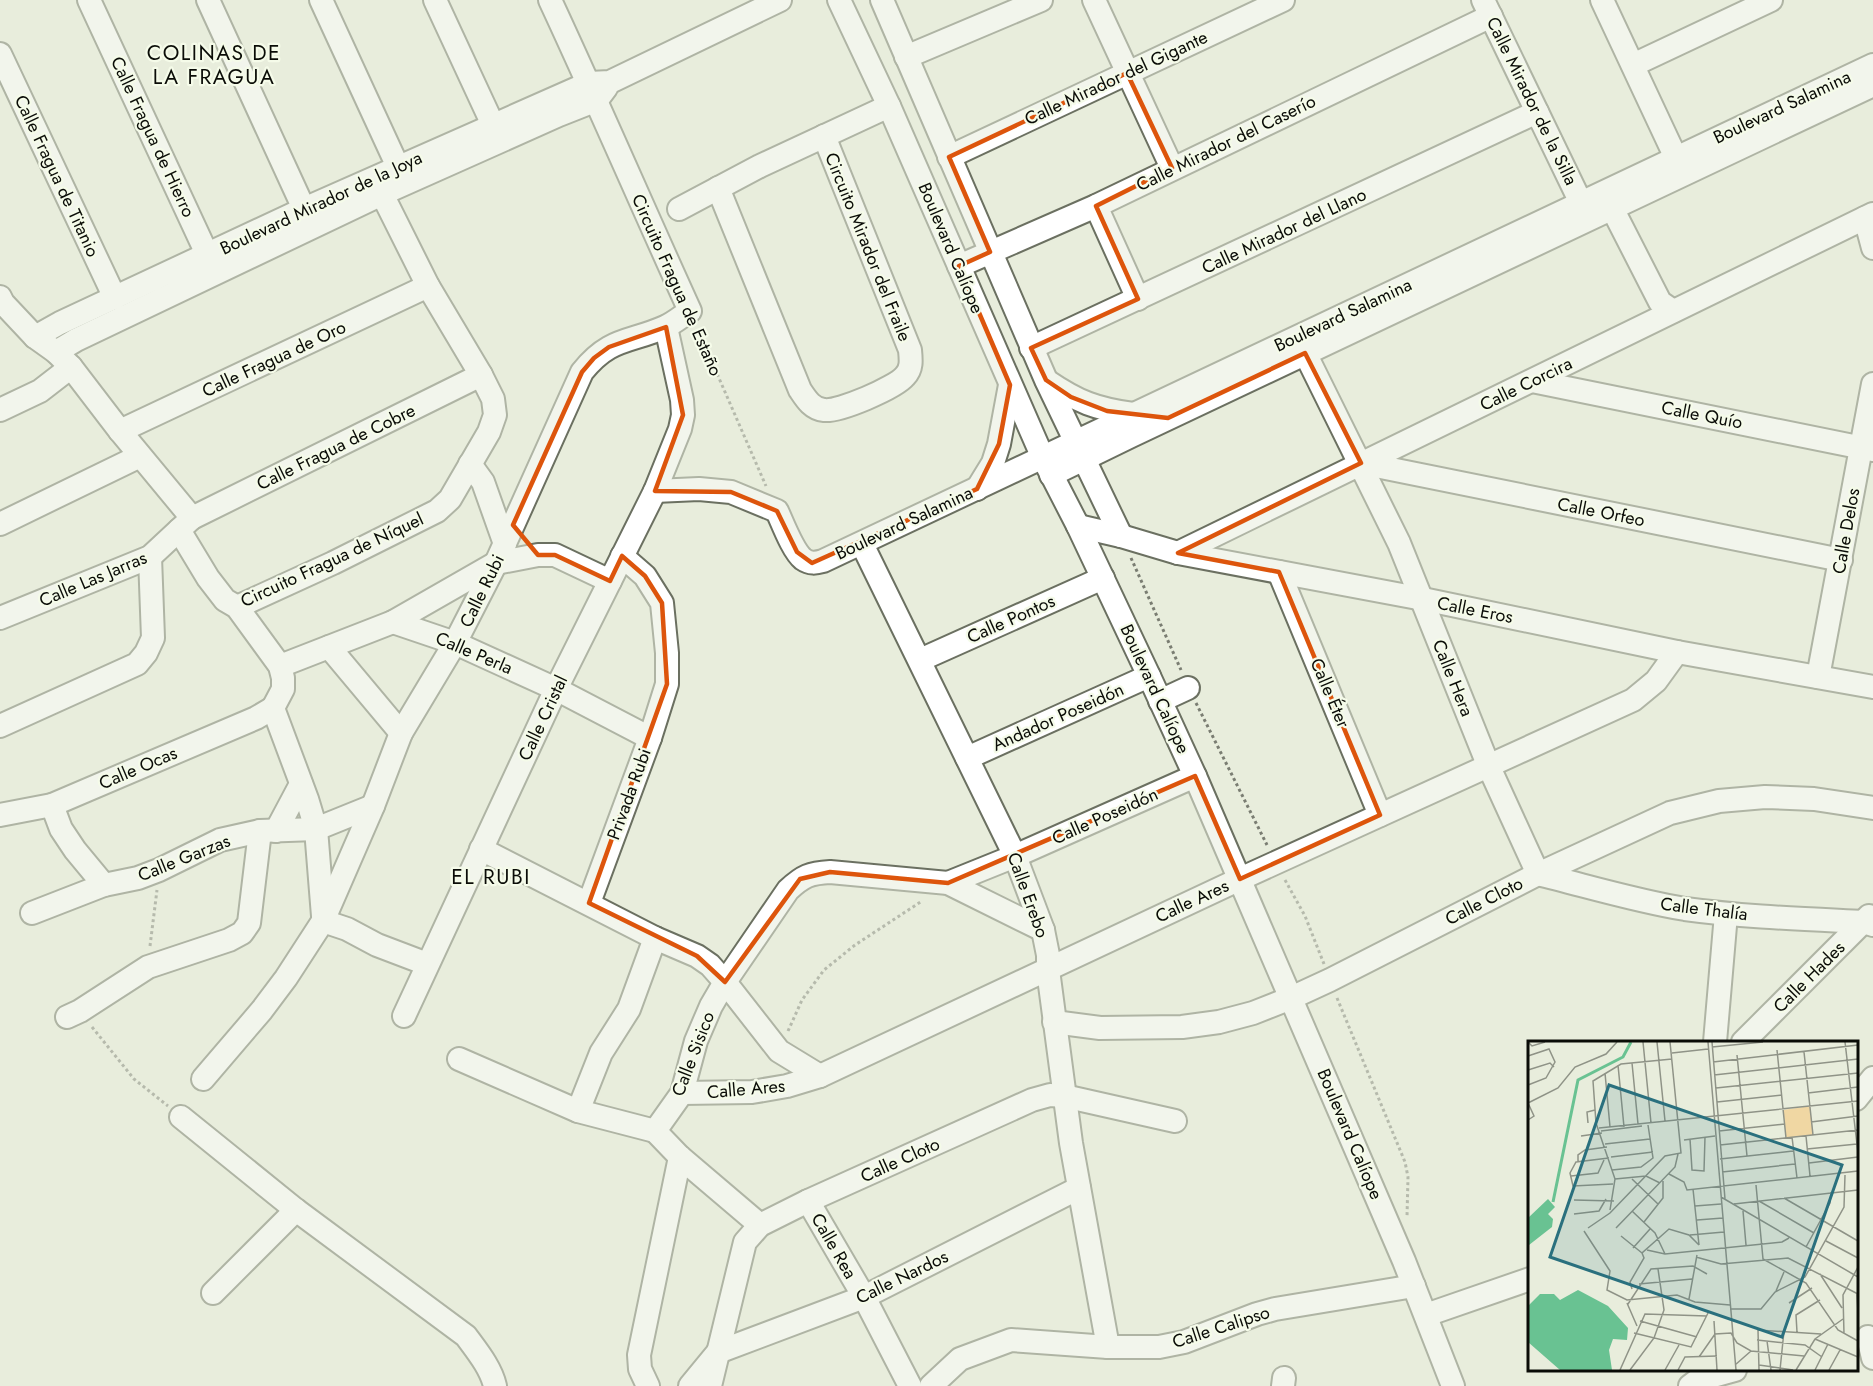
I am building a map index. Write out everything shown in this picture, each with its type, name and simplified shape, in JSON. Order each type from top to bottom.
[{"type":"street","name":"Calle Fragua de Hierro","points":[[89,0],[212,264]]},
{"type":"street","points":[[208,0],[304,209]]},
{"type":"street","points":[[321,0],[398,167]]},
{"type":"street","points":[[435,0],[493,125]]},
{"type":"street","name":"Circuito Fragua de Estaño","points":[[550,0],[599,88],[626,171],[690,311]]},
{"type":"street","name":"Boulevard Mirador de la Joya","points":[[0,410],[40,391],[76,340],[212,264],[304,209],[493,125],[599,88],[780,0]]},
{"type":"street","name":"Boulevard Calíope","points":[[839,0],[889,106],[1047,467],[1103,578],[1195,776],[1414,1286],[1453,1386]]},
{"type":"street","name":"Boulevard Calíope","points":[[882,0],[1031,348],[1121,536]]},
{"type":"street","points":[[906,57],[1041,0]]},
{"type":"street","points":[[1094,0],[1172,168]]},
{"type":"street","name":"Calle Mirador del Gigante","points":[[949,157],[1283,0]]},
{"type":"street","points":[[1602,0],[1676,158]]},
{"type":"street","points":[[1633,65],[1771,0]]},
{"type":"street","name":"Calle Mirador de la Silla","points":[[1487,8],[1581,203]]},
{"type":"street","name":"Calle Mirador del Caserío","points":[[959,266],[1096,206],[1487,8]]},
{"type":"street","name":"Calle Fragua de Titanio","points":[[0,54],[115,298]]},
{"type":"street","name":"Boulevard Salamina","points":[[1080,450],[1133,414],[1873,65]]},
{"type":"street","name":"Boulevard Salamina","points":[[777,511],[797,552],[804,560],[812,563],[823,561],[977,489],[1047,467],[1080,450],[1305,353],[1873,85]]},
{"type":"street","name":"Boulevard Mirador de la Joya","points":[[35,337],[115,298],[212,264],[382,194],[559,115],[599,88]]},
{"type":"street","points":[[679,209],[889,106]]},
{"type":"street","name":"Calle Mirador del Llano","points":[[1031,348],[1537,112]]},
{"type":"street","name":"Circuito Mirador del Fraile","points":[[718,188],[800,390],[809,404],[823,410],[839,409],[896,384],[906,375],[911,363],[910,350],[824,136]]},
{"type":"street","name":"Circuito Fragua de Níquel","points":[[1,301],[35,337],[64,360],[140,456],[185,524],[208,578],[225,600],[237,607],[333,563],[437,511],[450,499],[489,432],[495,415],[493,399],[481,375],[428,286],[382,194]]},
{"type":"street","points":[[1096,206],[1138,299]]},
{"type":"street","points":[[1612,208],[1660,302],[1673,311]]},
{"type":"street","points":[[1869,216],[1873,248]]},
{"type":"street","name":"Calle Corcira","points":[[1178,553],[1869,216]]},
{"type":"street","name":"Calle Fragua de Oro","points":[[120,431],[428,286]]},
{"type":"street","name":"Calle Rubi","points":[[204,1079],[274,994],[323,921],[373,806],[401,733],[455,643],[505,544],[582,372],[594,358],[609,347],[666,327],[690,311]]},
{"type":"street","name":"Calle Cristal","points":[[404,1016],[556,689],[655,491],[680,429],[683,415],[682,400],[666,327]]},
{"type":"street","name":"Calle Hera","points":[[1305,353],[1400,543],[1489,767],[1538,874]]},
{"type":"street","name":"Calle Fragua de Cobre","points":[[185,524],[481,375]]},
{"type":"street","points":[[1046,380],[1071,397],[1088,405],[1107,411],[1133,414]]},
{"type":"street","name":"Calle Quío","points":[[1532,381],[1867,448]]},
{"type":"street","name":"Calle Delos","points":[[1818,677],[1841,560],[1867,448],[1873,384]]},
{"type":"street","points":[[977,489],[993,463],[999,444],[1010,385]]},
{"type":"street","points":[[0,524],[140,456]]},
{"type":"street","name":"Calle Orfeo","points":[[1360,463],[1841,560]]},
{"type":"street","points":[[470,464],[483,482],[505,544]]},
{"type":"street","points":[[655,491],[699,489],[731,492],[777,511]]},
{"type":"street","name":"Calle Las Jarras","points":[[0,618],[150,558],[185,524]]},
{"type":"street","name":"Calle Eros","points":[[1078,526],[1178,553],[1423,599],[1677,652],[1873,687]]},
{"type":"street","points":[[505,544],[538,555],[555,555],[610,581]]},
{"type":"street","points":[[505,544],[538,555]]},
{"type":"street","points":[[280,666],[393,622],[505,544]]},
{"type":"street","name":"Calle Erebo","points":[[862,544],[1015,856],[1043,930],[1048,955],[1064,1096],[1108,1347]]},
{"type":"street","name":"Privada Rubi","points":[[589,903],[650,738],[667,684],[667,653],[662,603],[645,576],[622,556]]},
{"type":"street","points":[[0,726],[137,664],[146,653],[153,638],[150,558]]},
{"type":"street","name":"Calle Éter","points":[[1279,572],[1380,815]]},
{"type":"street","name":"Calle Pontos","points":[[920,660],[1103,578]]},
{"type":"street","points":[[237,607],[280,666],[284,678],[283,688],[273,708],[316,829],[323,921],[427,964]]},
{"type":"street","name":"Calle Perla","points":[[393,622],[455,643],[556,689],[650,738]]},
{"type":"street","points":[[329,647],[401,733]]},
{"type":"street","name":"Calle Ares","points":[[682,1094],[752,1092],[788,1086],[820,1076],[1275,862],[1633,700],[1656,681],[1677,652]]},
{"type":"street","name":"Andador Poseidón","points":[[967,758],[1149,676]]},
{"type":"street","points":[[1160,701],[1188,688]]},
{"type":"street","name":"Calle Ocas","points":[[0,815],[52,805],[256,718],[273,708]]},
{"type":"street","name":"Calle Poseidón","points":[[948,883],[1015,856],[1195,776]]},
{"type":"street","points":[[74,1014],[148,967],[229,940],[242,933],[249,923],[268,831],[301,784]]},
{"type":"street","name":"Calle Cloto","points":[[1054,1022],[1100,1028],[1182,1027],[1219,1022],[1253,1013],[1330,981],[1538,874],[1670,813],[1719,801],[1765,796],[1814,799],[1873,808]]},
{"type":"street","points":[[52,805],[61,829],[104,885]]},
{"type":"street","name":"Calle Garzas","points":[[32,913],[104,885],[138,878],[159,870],[220,840],[268,831],[316,829],[373,806]]},
{"type":"street","points":[[481,849],[655,938],[697,956],[710,965],[725,982],[779,1051],[820,1076]]},
{"type":"street","name":"Calle Sisico","points":[[656,1131],[682,1094],[696,1041],[711,1006],[788,890],[800,879],[813,873],[830,872],[948,883]]},
{"type":"street","name":"Calle Thalía","points":[[1538,874],[1636,899],[1726,914],[1870,920]]},
{"type":"street","points":[[948,883],[1043,930]]},
{"type":"street","points":[[1715,1041],[1726,914]]},
{"type":"street","name":"Calle Hades","points":[[1744,1041],[1870,920]]},
{"type":"street","points":[[578,1111],[601,1053],[628,1010],[655,938]]},
{"type":"street","points":[[459,1059],[578,1111],[656,1131],[680,1157],[760,1225]]},
{"type":"street","points":[[1858,1098],[1873,1078]]},
{"type":"street","name":"Calle Cloto","points":[[718,1352],[745,1242],[760,1225],[1032,1100],[1050,1095],[1064,1096],[1175,1122]]},
{"type":"street","points":[[181,1117],[296,1210],[466,1336],[494,1379],[495,1386]]},
{"type":"street","points":[[648,1386],[640,1369],[639,1355],[680,1157]]},
{"type":"street","name":"Calle Nardos","points":[[718,1352],[864,1297],[1079,1188]]},
{"type":"street","name":"Calle Rea","points":[[808,1201],[864,1297],[910,1386]]},
{"type":"street","points":[[213,1293],[296,1210]]},
{"type":"street","points":[[1426,1316],[1528,1279]]},
{"type":"street","name":"Calle Calipso","points":[[931,1386],[960,1359],[1011,1340],[1108,1347],[1159,1347],[1184,1342],[1275,1309],[1414,1286]]},
{"type":"street","points":[[690,1386],[718,1352]]},
{"type":"street","points":[[710,1386],[718,1352]]},
{"type":"street","points":[[1690,1386],[1698,1380],[1731,1371]]},
{"type":"path","name":"Circuito Fragua de Estaño","points":[[690,311],[777,511]]},
{"type":"path","points":[[1121,536],[1188,688],[1316,940],[1330,981],[1405,1162],[1408,1177],[1406,1226]]},
{"type":"path","points":[[148,967],[159,870]]},
{"type":"path","points":[[779,1051],[802,1000],[824,970],[855,945],[948,883]]},
{"type":"path","points":[[74,1014],[134,1079],[181,1117]]},
{"type":"highlighted area","points":[[1127,73],[1172,168],[1096,206],[1138,299],[1031,348],[1046,380],[1071,397],[1107,411],[1168,418],[1305,353],[1361,463],[1178,553],[1279,572],[1380,815],[1240,879],[1195,776],[948,883],[830,872],[800,879],[725,982],[697,956],[589,903],[667,684],[662,603],[645,576],[622,556],[610,581],[555,555],[538,555],[513,525],[582,372],[594,358],[609,347],[666,327],[683,415],[655,491],[731,492],[777,511],[797,552],[812,563],[977,489],[999,444],[1010,385],[959,266],[990,252],[949,157]]},
{"type":"district","name":"COLINAS DE LA FRAGUA","points":[[214,65]]},
{"type":"district","name":"EL RUBI","points":[[491,877]]}]
